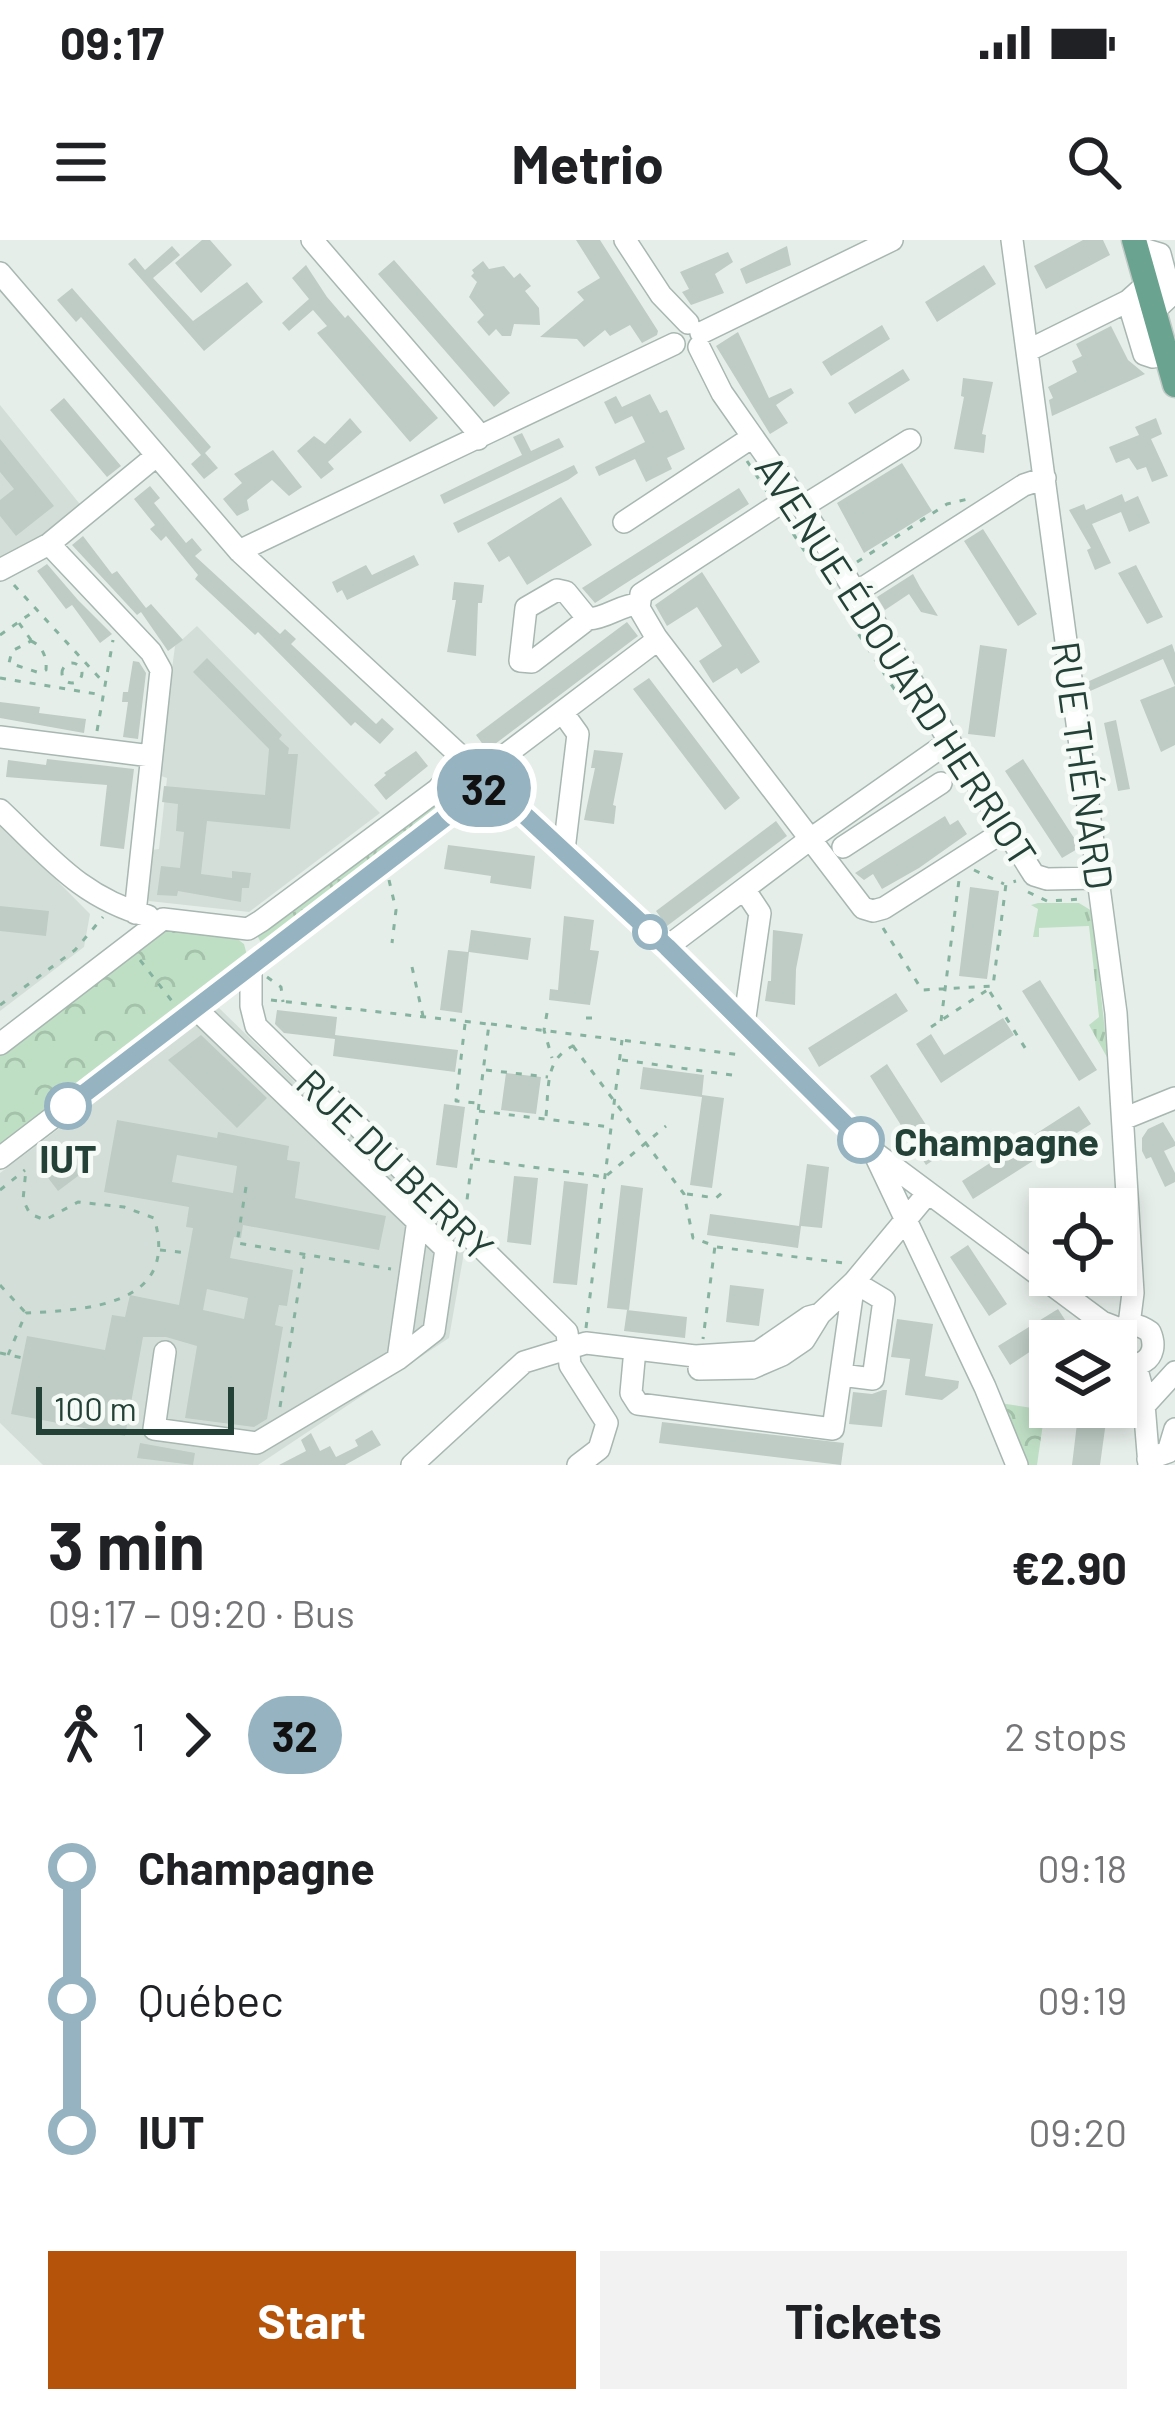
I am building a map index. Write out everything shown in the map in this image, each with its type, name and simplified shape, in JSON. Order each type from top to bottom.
[{"type":"main road","points":[[1135,243],[1137,293],[1154,311],[1170,344],[1175,385]]},
{"type":"street","points":[[312,240],[474,428],[478,439]]},
{"type":"street","name":"AVENUE ÉDOUARD HERRIOT","points":[[625,240],[751,438],[797,501],[834,577],[855,593],[1034,875],[1099,878]]},
{"type":"street","points":[[239,551],[892,240]]},
{"type":"street","name":"RUE THÉNARD","points":[[1012,240],[1116,1013],[1124,1118],[1123,1320]]},
{"type":"street","points":[[1135,243],[1160,254],[1172,295],[1154,311]]},
{"type":"street","points":[[0,273],[239,551],[667,947],[745,1048],[928,1193],[1118,1320]]},
{"type":"street","points":[[1027,351],[1137,293],[1144,355],[1170,344]]},
{"type":"street","points":[[624,522],[751,438]]},
{"type":"street","points":[[910,440],[640,594],[639,604],[656,637],[862,908],[873,911],[1006,830]]},
{"type":"street","points":[[1,569],[49,544],[156,456]]},
{"type":"street","points":[[855,593],[1024,485],[1045,478]]},
{"type":"street","points":[[49,544],[151,652],[161,670],[128,911]]},
{"type":"street","points":[[588,620],[639,604]]},
{"type":"street","points":[[0,1158],[186,1007],[257,963],[479,772],[563,713],[656,637]]},
{"type":"street","points":[[563,713],[578,734],[564,850]]},
{"type":"street","points":[[0,736],[151,756]]},
{"type":"street","points":[[667,947],[950,741]]},
{"type":"street","points":[[0,810],[83,890],[128,911],[248,929],[333,860],[437,790],[479,772]]},
{"type":"street","points":[[843,848],[878,834],[941,783]]},
{"type":"street","points":[[860,805],[878,834]]},
{"type":"street","points":[[744,889],[760,913],[745,1048]]},
{"type":"street","points":[[0,1044],[163,919]]},
{"type":"street","name":"RUE DU BERRY","points":[[248,929],[257,963],[251,1006],[256,1026],[578,1341],[570,1365],[608,1423],[601,1457]]},
{"type":"street","points":[[165,1352],[154,1429],[266,1437],[398,1359],[434,1331],[446,1249],[186,1007]]},
{"type":"street","points":[[1124,1118],[1175,1098]]},
{"type":"street","points":[[874,1153],[1017,1465]]},
{"type":"street","points":[[578,1341],[634,1360],[726,1371],[782,1355],[804,1340],[850,1273],[928,1193]]},
{"type":"street","points":[[398,1359],[418,1220]]},
{"type":"street","points":[[842,1375],[873,1379],[884,1300],[850,1273]]},
{"type":"street","points":[[634,1360],[631,1394],[638,1404],[833,1429],[850,1273]]},
{"type":"street","points":[[412,1465],[524,1362],[578,1341],[724,1356],[758,1352],[820,1314]]},
{"type":"street","points":[[1137,1328],[1150,1332],[1137,1359],[1148,1462],[1168,1452],[1175,1429]]},
{"type":"street","points":[[1137,1359],[1175,1370],[1144,1406]]},
{"type":"street","points":[[266,1437],[266,1465]]},
{"type":"street","points":[[578,1465],[601,1457]]},
{"type":"path","points":[[834,577],[947,504],[973,498]]},
{"type":"path","points":[[1,569],[34,611],[105,684]]},
{"type":"path","points":[[0,635],[34,611]]},
{"type":"path","points":[[94,749],[117,615]]},
{"type":"path","points":[[18,622],[38,644],[47,660],[46,670]]},
{"type":"path","points":[[31,641],[12,651],[0,678],[103,695]]},
{"type":"path","points":[[9,663],[31,673],[46,670],[78,682],[88,667]]},
{"type":"path","points":[[61,674],[71,663],[82,671]]},
{"type":"path","points":[[941,1022],[963,867],[1006,884],[1016,881]]},
{"type":"path","points":[[388,878],[396,910],[392,943]]},
{"type":"path","points":[[1006,884],[991,988],[1028,1052]]},
{"type":"path","points":[[0,1005],[75,950],[99,919],[128,911]]},
{"type":"path","points":[[873,911],[922,990],[991,988]]},
{"type":"path","points":[[128,945],[186,1007]]},
{"type":"path","points":[[412,967],[423,1017]]},
{"type":"path","points":[[931,1027],[991,988]]},
{"type":"path","points":[[257,999],[622,1040],[745,1048]]},
{"type":"path","points":[[547,1013],[544,1030],[553,1060]]},
{"type":"path","points":[[465,1022],[456,1101],[480,1104]]},
{"type":"path","points":[[458,1223],[464,1219],[489,1024]]},
{"type":"path","points":[[573,1046],[576,1034]]},
{"type":"path","points":[[578,1341],[622,1040]]},
{"type":"path","points":[[546,1118],[553,1060],[573,1046]]},
{"type":"path","points":[[573,1046],[684,1194],[693,1238],[850,1273]]},
{"type":"path","points":[[620,1060],[745,1048]]},
{"type":"path","points":[[484,1070],[549,1077]]},
{"type":"path","points":[[479,1111],[612,1127]]},
{"type":"path","points":[[472,1159],[605,1177],[666,1126]]},
{"type":"path","points":[[0,1190],[26,1169],[23,1200],[30,1214],[45,1220],[78,1202],[141,1213],[154,1218],[158,1250],[147,1280],[113,1302],[90,1310],[26,1313],[0,1285]]},
{"type":"path","points":[[246,1187],[237,1243],[410,1272]]},
{"type":"path","points":[[684,1194],[716,1198],[724,1191]]},
{"type":"path","points":[[715,1246],[702,1348],[722,1351],[724,1356]]},
{"type":"path","points":[[158,1250],[189,1253]]},
{"type":"path","points":[[266,1437],[304,1254]]},
{"type":"path","points":[[8,1354],[26,1313]]},
{"type":"path","points":[[0,1354],[22,1358]]},
{"type":"shaded area","points":[[0,405],[83,508],[0,563]]},
{"type":"shaded area","points":[[197,626],[380,813],[249,912],[149,901],[147,895],[152,850],[159,849],[167,778],[158,775],[175,646]]},
{"type":"shaded area","points":[[0,823],[90,914],[84,947],[0,1011]]},
{"type":"shaded area","points":[[219,1008],[465,1247],[449,1338],[258,1465],[43,1465],[0,1423],[0,1173]]},
{"type":"green space","points":[[465,778],[471,788],[261,943],[257,935]]},
{"type":"green space","points":[[1079,903],[1092,911],[1108,1059],[1089,1025],[1099,1017],[1089,926],[1039,928],[1039,937],[1033,937],[1038,909],[1031,905]]},
{"type":"green space","points":[[162,930],[236,938],[244,944],[248,959],[0,1152],[0,1049]]},
{"type":"green space","points":[[1000,1403],[1029,1408],[1029,1428],[1042,1428],[1037,1465],[1026,1465]]},
{"type":"building","points":[[202,240],[210,240],[232,265],[201,293],[175,263]]},
{"type":"building","points":[[576,240],[600,240],[657,335],[642,343],[630,325],[610,336],[605,330],[584,347],[577,339],[540,337],[584,300],[577,292],[600,278]]},
{"type":"building","points":[[1083,240],[1103,240],[1110,255],[1046,289],[1034,266]]},
{"type":"building","points":[[172,246],[180,255],[153,278],[193,321],[247,282],[263,302],[204,351],[128,264],[135,258],[145,270]]},
{"type":"building","points":[[787,246],[791,265],[746,284],[740,269]]},
{"type":"building","points":[[728,252],[733,262],[715,274],[724,293],[691,305],[682,292],[689,289],[680,272]]},
{"type":"building","points":[[394,260],[510,393],[494,407],[378,274]]},
{"type":"building","points":[[483,261],[489,269],[504,266],[514,278],[520,273],[531,286],[525,291],[539,308],[540,325],[514,324],[511,336],[502,336],[496,329],[489,336],[477,322],[484,315],[469,297],[477,282],[472,270]]},
{"type":"building","points":[[306,265],[345,318],[348,315],[438,418],[410,442],[317,333],[327,326],[313,310],[289,331],[282,323],[309,299],[292,278]]},
{"type":"building","points":[[984,265],[996,284],[937,322],[925,302]]},
{"type":"building","points":[[72,288],[211,447],[205,453],[218,468],[204,479],[191,464],[201,455],[81,317],[76,322],[57,300]]},
{"type":"building","points":[[882,325],[890,339],[831,376],[822,362]]},
{"type":"building","points":[[1111,326],[1128,360],[1145,374],[1052,416],[1048,387],[1077,372],[1072,361],[1082,356],[1076,344]]},
{"type":"building","points":[[738,332],[769,398],[791,388],[794,393],[776,405],[788,423],[770,434],[716,346]]},
{"type":"building","points":[[903,369],[910,380],[855,414],[848,403]]},
{"type":"building","points":[[963,378],[993,382],[982,434],[986,435],[984,453],[954,449]]},
{"type":"building","points":[[650,394],[660,413],[667,410],[685,449],[667,458],[672,469],[646,482],[635,459],[599,476],[595,467],[645,442],[632,416],[615,424],[604,402],[616,396],[622,407]]},
{"type":"building","points":[[64,398],[121,466],[107,477],[50,410]]},
{"type":"building","points":[[350,418],[362,432],[328,462],[334,469],[321,479],[297,451],[314,436],[325,444]]},
{"type":"building","points":[[1156,418],[1162,434],[1151,439],[1168,476],[1152,482],[1146,467],[1137,470],[1129,458],[1116,463],[1109,447],[1139,435],[1135,427]]},
{"type":"building","points":[[522,433],[531,451],[559,438],[564,447],[444,504],[440,495],[522,455],[513,437]]},
{"type":"building","points":[[0,439],[54,506],[16,536],[0,516],[0,500],[14,489],[0,472]]},
{"type":"building","points":[[273,450],[302,487],[289,496],[272,480],[247,500],[249,510],[237,516],[223,499],[242,483],[234,474]]},
{"type":"building","points":[[902,463],[932,511],[864,553],[837,503]]},
{"type":"building","points":[[574,465],[578,473],[568,480],[458,533],[453,523]]},
{"type":"building","points":[[150,486],[160,498],[154,503],[186,543],[192,538],[202,550],[195,556],[280,634],[285,629],[296,639],[291,644],[376,724],[382,718],[394,729],[380,744],[355,722],[351,726],[258,632],[255,635],[195,579],[198,575],[166,536],[161,541],[150,529],[155,525],[134,499]]},
{"type":"building","points":[[739,488],[749,504],[595,603],[582,588]]},
{"type":"building","points":[[1122,494],[1125,502],[1138,496],[1150,523],[1129,532],[1121,512],[1092,524],[1111,563],[1095,570],[1087,550],[1091,548],[1069,510],[1084,504],[1086,510]]},
{"type":"building","points":[[561,497],[592,545],[527,585],[509,556],[499,562],[487,543]]},
{"type":"building","points":[[983,529],[1037,614],[1018,626],[964,541]]},
{"type":"building","points":[[83,536],[112,574],[117,571],[146,608],[151,604],[183,640],[168,651],[141,612],[137,615],[72,545]]},
{"type":"building","points":[[414,555],[419,565],[347,600],[332,582],[366,565],[372,575]]},
{"type":"building","points":[[47,564],[112,634],[100,643],[72,605],[66,609],[37,571]]},
{"type":"building","points":[[1136,565],[1163,617],[1147,624],[1118,573]]},
{"type":"building","points":[[702,572],[760,662],[741,674],[737,668],[713,683],[699,661],[722,646],[697,607],[667,626],[655,605]]},
{"type":"building","points":[[913,574],[938,616],[921,612],[909,594],[885,610],[877,597]]},
{"type":"building","points":[[454,582],[484,585],[482,603],[478,603],[476,656],[447,652],[456,600],[452,600]]},
{"type":"building","points":[[627,622],[638,636],[487,750],[476,735]]},
{"type":"building","points":[[1172,644],[1175,686],[1163,659],[1088,692],[1087,682]]},
{"type":"building","points":[[980,645],[1007,649],[995,737],[968,734]]},
{"type":"building","points":[[207,658],[282,735],[279,739],[289,748],[288,754],[298,754],[290,829],[207,821],[201,874],[232,878],[232,871],[251,873],[249,888],[242,888],[241,902],[178,891],[177,896],[157,895],[161,866],[180,868],[184,832],[176,831],[178,804],[162,802],[164,786],[265,795],[269,749],[193,672]]},
{"type":"building","points":[[133,661],[146,673],[138,739],[123,737],[128,702],[122,702],[123,692],[128,692]]},
{"type":"building","points":[[649,678],[740,798],[725,810],[633,689]]},
{"type":"building","points":[[1175,686],[1175,745],[1161,752],[1140,700]]},
{"type":"building","points":[[0,702],[86,719],[84,733],[0,718]]},
{"type":"building","points":[[1116,720],[1130,789],[1118,791],[1104,723]]},
{"type":"building","points":[[594,750],[623,753],[614,824],[584,820]]},
{"type":"building","points":[[416,751],[428,766],[386,800],[374,785]]},
{"type":"building","points":[[47,759],[134,769],[124,849],[100,846],[107,785],[6,777],[8,760],[46,765]]},
{"type":"building","points":[[1023,759],[1078,844],[1079,848],[1062,858],[1005,771]]},
{"type":"building","points":[[945,816],[950,825],[958,820],[967,834],[919,868],[882,889],[873,874],[864,880],[855,873]]},
{"type":"building","points":[[776,821],[787,836],[667,926],[656,911]]},
{"type":"building","points":[[448,845],[535,856],[531,889],[490,883],[491,876],[444,869]]},
{"type":"building","points":[[970,887],[999,891],[987,979],[959,976]]},
{"type":"building","points":[[0,906],[49,911],[46,936],[0,931]]},
{"type":"building","points":[[564,916],[594,920],[590,950],[599,951],[590,1005],[549,1000],[550,989],[558,990]]},
{"type":"building","points":[[471,930],[531,938],[528,960],[469,952],[462,1013],[440,1010],[448,950],[468,952]]},
{"type":"building","points":[[773,930],[803,934],[795,1005],[765,1001],[771,981]]},
{"type":"building","points":[[1040,980],[1097,1070],[1079,1081],[1022,991]]},
{"type":"building","points":[[896,993],[908,1011],[819,1067],[808,1048]]},
{"type":"building","points":[[277,1010],[337,1017],[335,1035],[458,1050],[455,1072],[333,1056],[335,1039],[284,1033],[275,1024]]},
{"type":"building","points":[[1003,1018],[1014,1035],[941,1083],[916,1044],[931,1034],[944,1055]]},
{"type":"building","points":[[201,1035],[267,1098],[237,1128],[168,1060]]},
{"type":"building","points":[[887,1064],[944,1153],[926,1165],[870,1076]]},
{"type":"building","points":[[643,1067],[704,1075],[702,1095],[724,1098],[712,1188],[690,1185],[702,1097],[640,1089]]},
{"type":"building","points":[[506,1073],[541,1077],[536,1114],[501,1110]]},
{"type":"building","points":[[444,1104],[465,1107],[457,1168],[436,1165]]},
{"type":"building","points":[[1079,1106],[1091,1124],[973,1199],[962,1181]]},
{"type":"building","points":[[117,1120],[289,1146],[287,1160],[300,1162],[295,1198],[386,1216],[379,1250],[243,1225],[241,1238],[234,1237],[230,1258],[293,1270],[287,1306],[279,1305],[275,1325],[283,1327],[267,1419],[254,1427],[185,1418],[197,1346],[166,1337],[143,1337],[125,1436],[11,1414],[27,1336],[105,1350],[112,1315],[125,1317],[130,1295],[179,1305],[193,1228],[186,1227],[189,1207],[104,1192]],"holes":[[[177,1155],[237,1166],[233,1193],[172,1182]],[[207,1289],[248,1298],[244,1319],[203,1310]]]},
{"type":"building","points":[[1163,1122],[1175,1142],[1164,1151],[1175,1173],[1175,1182],[1165,1187],[1151,1157],[1146,1159],[1142,1151],[1148,1129]]},
{"type":"building","points":[[67,1145],[86,1170],[58,1191],[39,1166]]},
{"type":"building","points":[[807,1164],[829,1167],[822,1228],[801,1226],[798,1248],[707,1235],[710,1214],[799,1226]]},
{"type":"building","points":[[514,1176],[538,1178],[531,1245],[507,1242]]},
{"type":"building","points":[[564,1181],[588,1184],[577,1285],[553,1283]]},
{"type":"building","points":[[621,1185],[643,1188],[629,1310],[607,1308]]},
{"type":"building","points":[[968,1245],[1007,1304],[989,1316],[950,1257]]},
{"type":"building","points":[[730,1285],[764,1289],[759,1326],[726,1322]]},
{"type":"building","points":[[1058,1309],[1065,1320],[1040,1320]]},
{"type":"building","points":[[627,1310],[687,1317],[685,1338],[624,1331]]},
{"type":"building","points":[[897,1319],[933,1324],[925,1376],[959,1381],[958,1388],[942,1400],[905,1395],[910,1359],[891,1357]]},
{"type":"building","points":[[1029,1327],[1029,1352],[1010,1365],[998,1346]]},
{"type":"building","points":[[887,1390],[882,1427],[849,1424],[853,1392]]},
{"type":"building","points":[[662,1422],[844,1443],[841,1465],[659,1443]]},
{"type":"building","points":[[1076,1428],[1105,1428],[1100,1465],[1072,1465]]},
{"type":"building","points":[[372,1430],[381,1445],[345,1465],[279,1465],[306,1451],[301,1440],[311,1433],[320,1451],[330,1446],[336,1457],[358,1446],[355,1440]]},
{"type":"building","points":[[140,1443],[195,1453],[193,1465],[137,1458]]},
{"type":"bus line","name":"32","points":[[68,1106],[490,783],[667,947],[861,1140]]},
{"type":"place","name":"IUT","points":[[68,1106]]},
{"type":"place","name":"Champagne","points":[[861,1140]]}]
